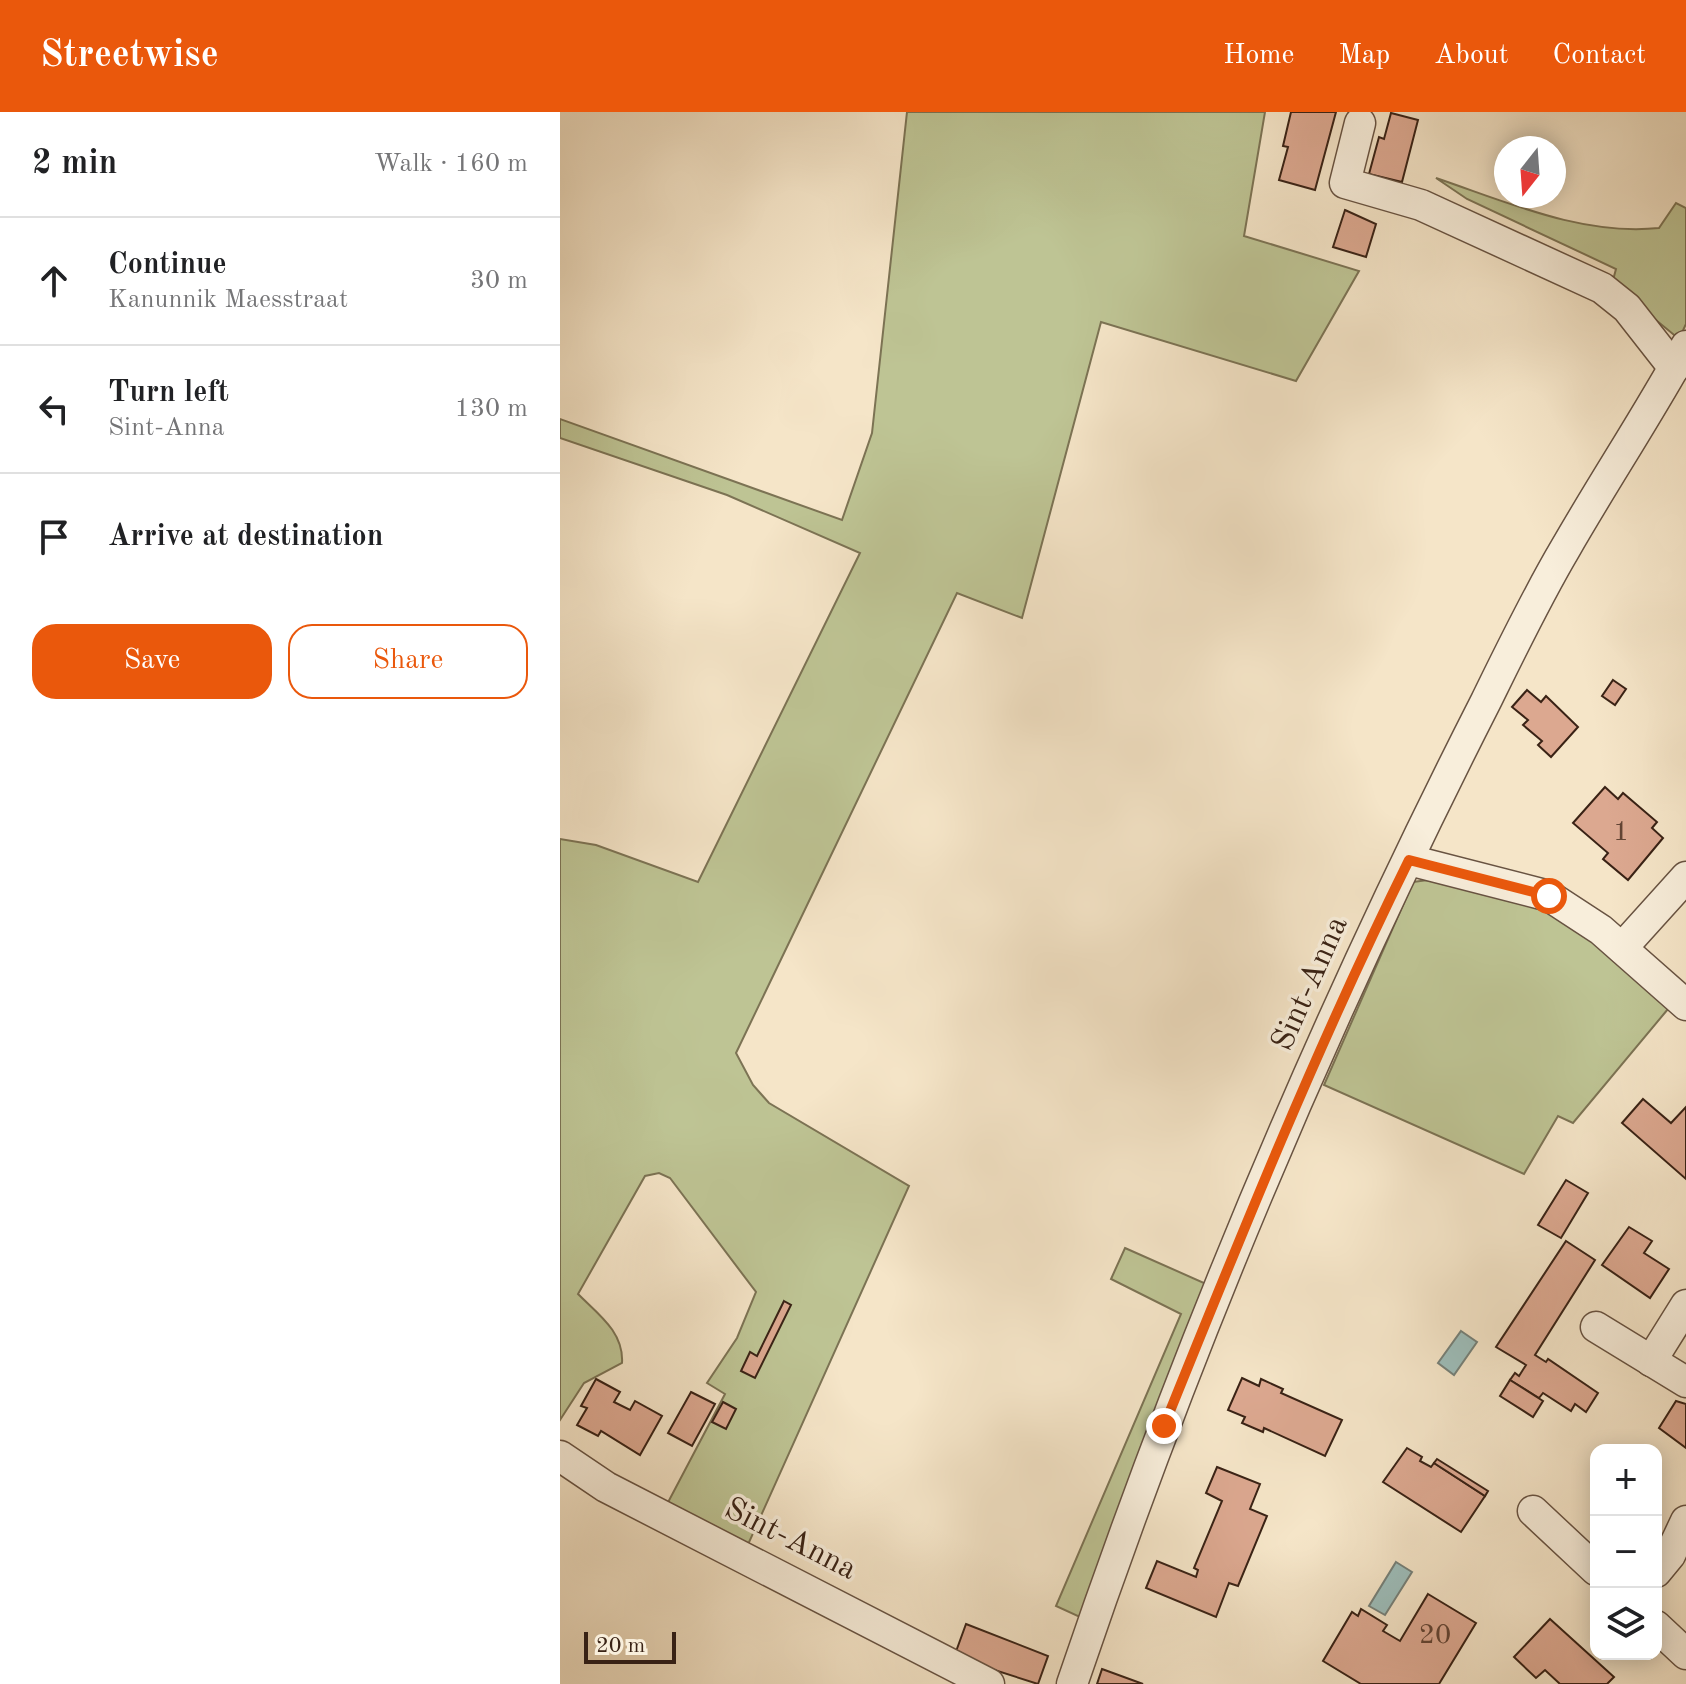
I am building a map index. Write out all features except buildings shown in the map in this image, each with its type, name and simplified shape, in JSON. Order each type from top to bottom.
[{"type":"street","points":[[1360,123],[1345,183],[1421,205],[1602,288],[1680,357]]},
{"type":"street","name":"Sint-Anna","points":[[1072,1684],[1164,1426],[1257,1196],[1366,947],[1564,551],[1680,357]]},
{"type":"street","points":[[1409,860],[1549,896],[1574,910],[1622,948],[1686,1005]]},
{"type":"street","points":[[1622,948],[1686,877]]},
{"type":"street","points":[[1651,1361],[1686,1305]]},
{"type":"street","points":[[1596,1327],[1686,1382]]},
{"type":"street","name":"Sint-Anna","points":[[560,1456],[606,1487],[989,1684]]},
{"type":"street","points":[[1533,1511],[1590,1564]]},
{"type":"street","points":[[1662,1565],[1686,1521]]},
{"type":"street","points":[[1662,1632],[1686,1654]]},
{"type":"green space","points":[[907,112],[1265,112],[1244,236],[1359,271],[1296,381],[1101,322],[1022,618],[957,593],[736,1053],[753,1085],[769,1103],[909,1186],[746,1549],[665,1508],[725,1394],[707,1383],[737,1338],[756,1292],[670,1178],[659,1173],[645,1176],[578,1294],[614,1333],[622,1352],[622,1363],[584,1383],[560,1420],[560,839],[596,845],[698,882],[860,553],[727,495],[560,438],[560,419],[842,520],[872,433]]},
{"type":"green space","points":[[1436,178],[1494,198],[1494,208],[1523,208],[1602,227],[1659,228],[1676,203],[1686,208],[1686,324],[1679,339],[1612,284],[1616,269],[1467,199]]},
{"type":"green space","points":[[1428,880],[1532,904],[1578,928],[1668,1009],[1573,1123],[1558,1116],[1524,1174],[1324,1085],[1413,882]]},
{"type":"green space","points":[[1125,1248],[1213,1287],[1082,1618],[1056,1606],[1181,1314],[1111,1279]]},
{"type":"water","points":[[1461,1331],[1477,1342],[1454,1375],[1438,1363]]},
{"type":"water","points":[[1396,1562],[1412,1572],[1385,1615],[1369,1606]]},
{"type":"route","points":[[1164,1426],[1257,1196],[1366,947],[1409,860],[1524,887],[1549,896]]}]
